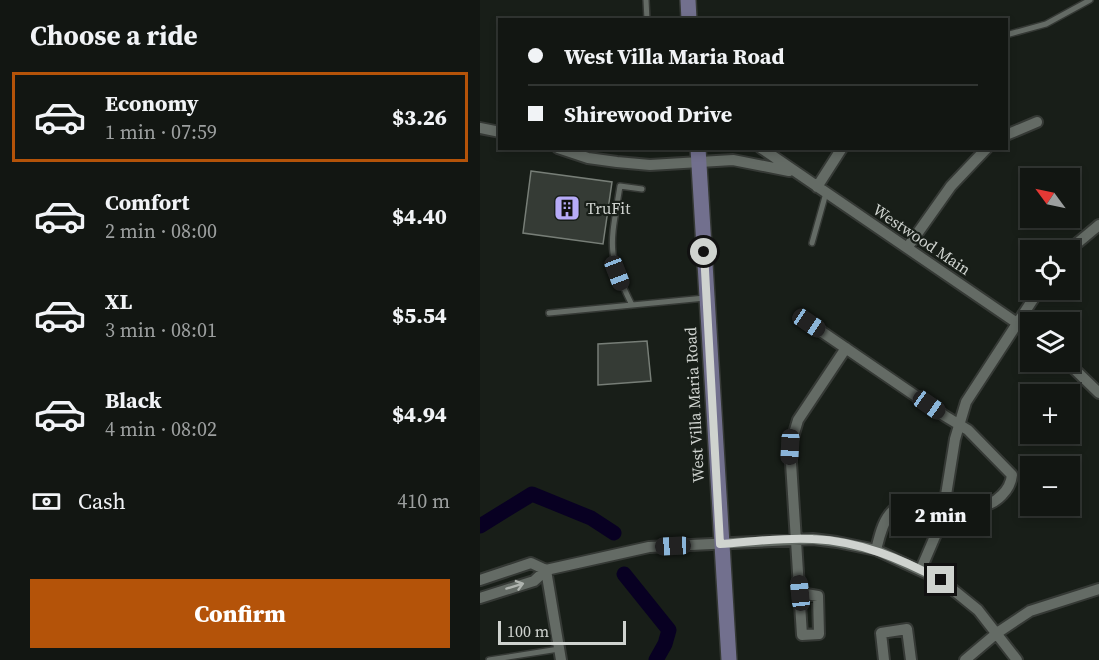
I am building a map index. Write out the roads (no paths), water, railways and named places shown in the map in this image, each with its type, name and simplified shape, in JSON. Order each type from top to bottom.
[{"type":"main road","points":[[688,0],[688,18]]},
{"type":"main road","name":"West Villa Maria Road","points":[[698,154],[720,544],[729,660]]},
{"type":"street","points":[[1008,134],[1037,122]]},
{"type":"street","points":[[480,128],[498,132]]},
{"type":"street","name":"Westwood Main","points":[[564,150],[588,158],[650,165],[698,154],[795,172]]},
{"type":"street","name":"Westwood Main","points":[[764,150],[1018,323]]},
{"type":"street","points":[[821,190],[841,150]]},
{"type":"street","points":[[907,248],[951,186],[985,150]]},
{"type":"street","points":[[1080,241],[1099,225]]},
{"type":"street","points":[[921,570],[936,537],[959,422],[977,383],[1033,300]]},
{"type":"street","points":[[809,323],[945,416],[959,422],[1009,470],[1012,481],[1008,489],[991,504],[969,508],[944,501],[920,498],[902,503],[885,522],[876,550]]},
{"type":"street","points":[[800,593],[789,462],[793,434],[805,408],[846,348]]},
{"type":"street","points":[[1077,372],[1099,393]]},
{"type":"street","points":[[480,598],[534,581],[546,570],[649,547],[813,538],[876,550],[921,570],[959,594],[997,633],[1017,660]]},
{"type":"street","points":[[480,580],[531,562],[546,570]]},
{"type":"street","points":[[546,570],[560,654]]},
{"type":"street","points":[[965,660],[997,633],[1030,611],[1099,589]]},
{"type":"street","points":[[884,660],[881,633],[907,629],[911,660]]},
{"type":"lane","points":[[646,0],[647,18]]},
{"type":"lane","points":[[1008,34],[1046,24],[1090,0]]},
{"type":"lane","points":[[632,305],[612,261],[610,245],[620,186],[642,189]]},
{"type":"lane","points":[[812,243],[821,190]]},
{"type":"lane","points":[[549,313],[707,298]]},
{"type":"lane","points":[[489,660],[560,654]]},
{"type":"waterway","points":[[480,526],[532,494],[591,518],[614,533]]},
{"type":"waterway","points":[[624,574],[669,630],[665,644],[656,660]]},
{"type":"place","name":"TruFit","points":[[567,208]]}]
